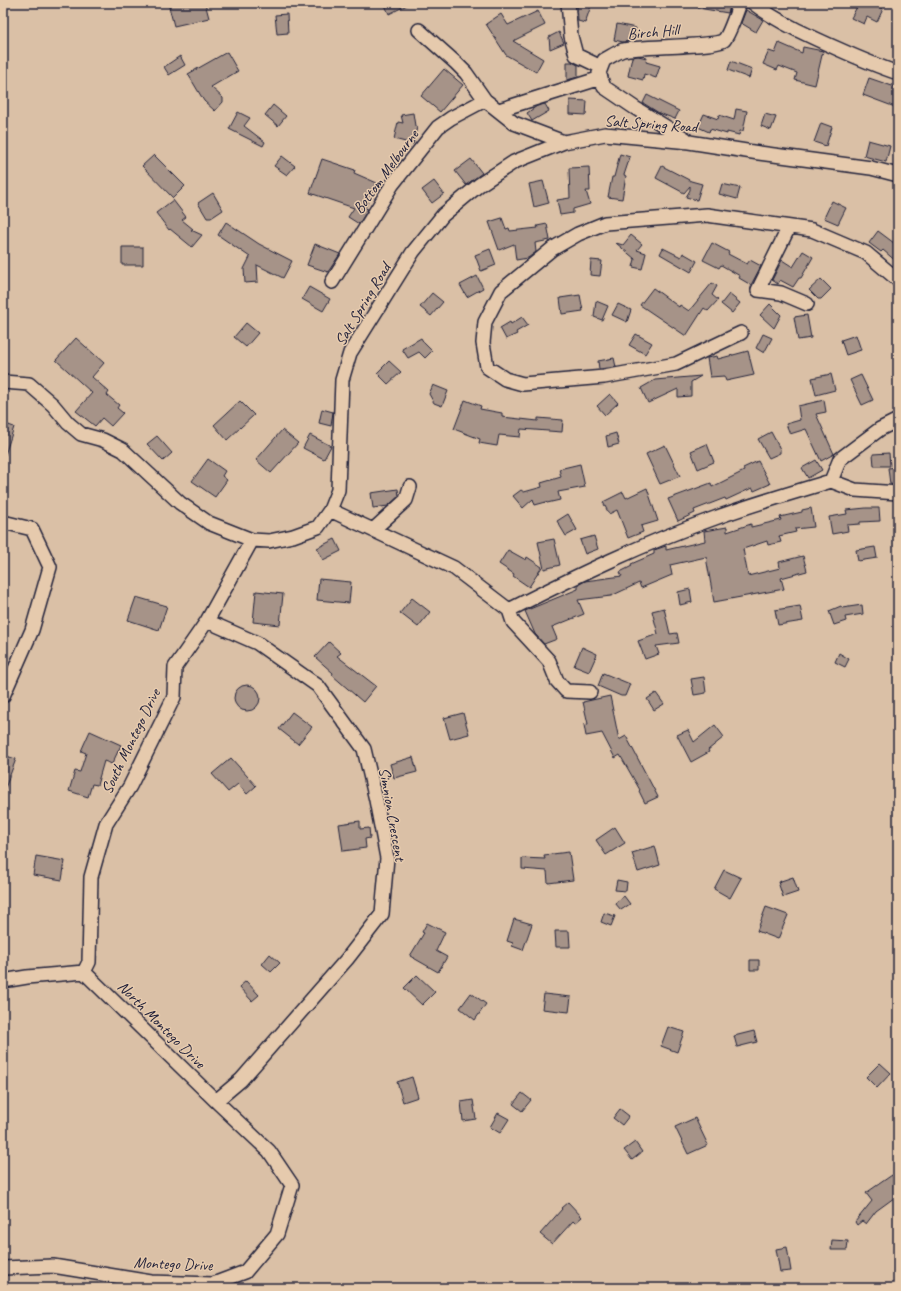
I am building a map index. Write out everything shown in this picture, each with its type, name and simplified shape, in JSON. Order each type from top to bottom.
[{"type":"street","points":[[568,3],[571,36],[576,54],[601,73],[604,87],[690,142]]},
{"type":"street","name":"Birch Hill","points":[[601,73],[604,60],[622,50],[722,41],[729,33],[740,3]]},
{"type":"street","points":[[752,3],[772,17],[807,35],[876,66],[898,73]]},
{"type":"street","points":[[418,30],[466,73],[485,100],[514,123],[564,142]]},
{"type":"street","points":[[499,110],[601,73]]},
{"type":"street","name":"Bottom Melbourne","points":[[332,282],[392,185],[438,127],[451,118],[485,100]]},
{"type":"street","name":"Salt Spring Road","points":[[3,382],[29,384],[53,406],[68,424],[81,434],[103,440],[123,450],[180,503],[210,523],[252,540],[269,541],[293,536],[318,526],[330,510],[338,490],[342,380],[350,352],[414,252],[443,215],[479,184],[514,162],[564,142],[605,134],[690,142],[871,168],[898,175]]},
{"type":"street","points":[[741,334],[676,364],[604,377],[523,384],[505,379],[487,367],[483,343],[485,322],[501,291],[552,249],[578,234],[605,223],[707,215],[812,230],[866,253],[898,280]]},
{"type":"street","points":[[789,226],[758,290],[781,293],[806,304]]},
{"type":"street","points":[[830,481],[840,459],[880,429],[898,420]]},
{"type":"street","points":[[509,610],[595,568],[659,540],[715,518],[830,481],[855,490],[898,493]]},
{"type":"street","points":[[373,530],[406,500],[410,488]]},
{"type":"street","points":[[330,510],[454,568],[509,610],[512,622],[549,661],[557,681],[566,691],[590,692]]},
{"type":"street","points":[[3,522],[32,529],[50,567],[32,630],[3,696]]},
{"type":"street","name":"South Montego Drive","points":[[84,972],[89,962],[92,877],[106,824],[130,786],[174,697],[175,667],[207,621],[252,540]]},
{"type":"street","name":"Simnion Crescent","points":[[207,621],[257,643],[318,686],[364,749],[376,800],[387,858],[382,914],[347,959],[241,1080],[216,1101]]},
{"type":"street","points":[[3,981],[26,977],[84,972]]},
{"type":"street","name":"North Montego Drive","points":[[84,972],[216,1101]]},
{"type":"street","name":"Montego Drive","points":[[3,1268],[53,1266],[152,1282],[213,1284],[245,1272],[277,1234],[292,1185],[269,1151],[216,1101]]},
{"type":"building","points":[[168,3],[205,3],[209,18],[174,26]]},
{"type":"building","points":[[384,3],[411,3],[389,14]]},
{"type":"building","points":[[577,3],[592,3],[585,23],[578,21]]},
{"type":"building","points":[[698,3],[731,3],[728,13],[698,8]]},
{"type":"building","points":[[859,3],[871,3],[883,9],[877,22],[867,17],[864,24],[851,18]]},
{"type":"building","points":[[746,10],[763,20],[756,32],[741,23]]},
{"type":"building","points":[[538,11],[545,25],[513,41],[543,59],[536,72],[506,55],[486,24],[501,14],[508,25]]},
{"type":"building","points":[[287,14],[288,33],[277,34],[275,15]]},
{"type":"building","points":[[617,24],[636,28],[633,41],[623,42],[614,40]]},
{"type":"building","points":[[559,32],[564,43],[550,49],[549,37]]},
{"type":"building","points":[[779,43],[802,53],[803,47],[823,51],[815,85],[795,80],[797,73],[779,66],[777,70],[763,64],[769,51],[775,53]]},
{"type":"building","points":[[227,52],[238,71],[211,87],[223,98],[223,102],[215,111],[204,101],[188,74]]},
{"type":"building","points":[[180,56],[185,65],[169,75],[164,67]]},
{"type":"building","points":[[638,56],[647,58],[646,62],[660,66],[656,78],[644,74],[643,80],[628,76],[632,57]]},
{"type":"building","points":[[731,61],[752,69],[749,78],[728,70]]},
{"type":"building","points":[[567,62],[572,62],[578,65],[578,77],[567,80]]},
{"type":"building","points":[[444,69],[463,85],[440,112],[421,96]]},
{"type":"building","points":[[869,78],[898,88],[898,99],[895,107],[863,95]]},
{"type":"building","points":[[647,95],[679,111],[675,119],[659,113],[643,103]]},
{"type":"building","points":[[570,100],[587,101],[586,115],[570,114]]},
{"type":"building","points":[[545,104],[549,111],[532,121],[527,113],[537,106]]},
{"type":"building","points":[[273,105],[286,116],[278,126],[265,115]]},
{"type":"building","points":[[736,109],[747,111],[743,131],[740,131],[739,135],[727,132],[727,134],[710,129],[709,132],[698,127],[704,114],[718,119],[719,115],[734,120]]},
{"type":"building","points":[[238,112],[250,118],[244,126],[265,142],[263,146],[229,129]]},
{"type":"building","points":[[413,113],[415,126],[417,127],[413,144],[394,139],[398,122],[403,123],[401,115]]},
{"type":"building","points":[[765,114],[776,117],[771,130],[761,126]]},
{"type":"building","points":[[821,123],[832,127],[826,146],[814,142]]},
{"type":"building","points":[[868,140],[890,146],[886,162],[864,156]]},
{"type":"building","points":[[620,154],[630,157],[624,175],[626,176],[622,199],[608,197],[612,177],[614,177]]},
{"type":"building","points":[[154,155],[185,186],[173,198],[142,166]]},
{"type":"building","points":[[282,156],[295,166],[287,175],[274,166]]},
{"type":"building","points":[[322,159],[355,170],[354,173],[377,183],[365,208],[368,209],[359,224],[348,217],[354,208],[310,193]]},
{"type":"building","points":[[471,159],[482,173],[466,185],[455,171]]},
{"type":"building","points":[[662,166],[691,181],[702,184],[697,200],[686,197],[690,190],[690,186],[684,193],[656,178]]},
{"type":"building","points":[[589,167],[590,191],[586,191],[590,204],[573,209],[573,213],[560,215],[557,200],[570,198],[569,168]]},
{"type":"building","points":[[434,181],[444,194],[432,203],[422,190]]},
{"type":"building","points":[[543,181],[549,203],[534,207],[529,184]]},
{"type":"building","points":[[722,184],[740,188],[737,199],[719,194]]},
{"type":"building","points":[[213,193],[223,210],[211,218],[207,218],[198,203]]},
{"type":"building","points":[[173,200],[186,217],[182,220],[193,229],[191,230],[202,235],[192,247],[170,229],[169,230],[156,213]]},
{"type":"building","points":[[832,201],[846,208],[838,224],[824,218]]},
{"type":"building","points":[[502,218],[506,229],[509,228],[510,231],[538,228],[537,226],[547,224],[550,240],[535,243],[536,252],[528,258],[516,260],[514,244],[499,250],[489,222]]},
{"type":"building","points":[[226,222],[259,244],[292,261],[283,278],[257,265],[258,282],[245,283],[244,269],[250,257],[218,235]]},
{"type":"building","points":[[878,231],[898,246],[898,263],[883,250],[881,252],[869,243]]},
{"type":"building","points":[[631,235],[642,244],[637,250],[646,253],[642,269],[633,267],[635,259],[616,243],[623,245]]},
{"type":"building","points":[[712,243],[729,252],[728,254],[747,264],[750,260],[761,266],[751,285],[739,278],[740,276],[721,265],[719,268],[703,260]]},
{"type":"building","points":[[315,244],[340,254],[328,272],[307,265]]},
{"type":"building","points":[[122,247],[143,247],[143,265],[122,265]]},
{"type":"building","points":[[663,248],[681,257],[683,253],[697,261],[691,272],[660,254]]},
{"type":"building","points":[[490,249],[496,265],[481,271],[475,255]]},
{"type":"building","points":[[803,251],[813,257],[801,278],[799,278],[793,287],[780,280],[778,284],[772,280],[782,260],[793,267]]},
{"type":"building","points":[[591,260],[602,261],[600,276],[590,275]]},
{"type":"building","points":[[477,276],[483,288],[467,297],[460,285]]},
{"type":"building","points":[[821,279],[831,289],[821,299],[818,299],[809,290]]},
{"type":"building","points":[[712,283],[717,286],[712,295],[718,300],[708,311],[704,308],[686,336],[640,305],[653,288],[679,307],[680,305],[689,311]]},
{"type":"building","points":[[309,287],[330,299],[323,311],[302,299]]},
{"type":"building","points":[[432,293],[443,302],[431,316],[420,307]]},
{"type":"building","points":[[729,294],[740,303],[732,313],[721,304]]},
{"type":"building","points":[[580,295],[583,311],[562,314],[560,298]]},
{"type":"building","points":[[596,301],[608,306],[602,320],[594,317]]},
{"type":"building","points":[[618,304],[631,310],[627,322],[612,315]]},
{"type":"building","points":[[770,304],[781,315],[774,328],[760,315]]},
{"type":"building","points":[[807,315],[811,338],[798,340],[794,317]]},
{"type":"building","points":[[522,317],[528,325],[516,332],[517,334],[506,339],[500,328],[510,322],[511,324]]},
{"type":"building","points":[[246,323],[258,333],[246,347],[234,337]]},
{"type":"building","points":[[636,334],[652,343],[645,354],[629,345]]},
{"type":"building","points":[[763,334],[772,338],[764,353],[756,348]]},
{"type":"building","points":[[856,335],[861,350],[846,355],[841,340]]},
{"type":"building","points":[[76,338],[104,363],[92,377],[109,392],[107,395],[119,405],[117,408],[123,413],[111,426],[102,418],[95,426],[76,411],[92,393],[56,360]]},
{"type":"building","points":[[421,338],[432,351],[425,358],[419,352],[408,358],[402,349]]},
{"type":"building","points":[[748,351],[754,375],[726,381],[724,376],[710,377],[707,358],[717,356],[718,359]]},
{"type":"building","points":[[614,358],[616,367],[599,369],[598,361]]},
{"type":"building","points":[[389,361],[401,372],[388,384],[377,373]]},
{"type":"building","points":[[831,374],[835,390],[816,395],[812,378]]},
{"type":"building","points":[[861,375],[873,400],[862,405],[850,380]]},
{"type":"building","points":[[701,376],[691,382],[691,396],[678,397],[678,389],[648,403],[641,388],[655,380]]},
{"type":"building","points":[[433,385],[448,391],[442,406],[434,403],[429,394]]},
{"type":"building","points":[[610,394],[618,403],[605,415],[597,406]]},
{"type":"building","points":[[465,400],[481,406],[480,409],[502,413],[502,417],[538,421],[538,418],[563,420],[562,432],[521,429],[520,437],[499,435],[497,446],[479,443],[480,439],[454,429]]},
{"type":"building","points":[[824,400],[826,412],[816,414],[834,454],[821,461],[806,429],[790,434],[786,424],[800,420],[798,406]]},
{"type":"building","points":[[240,401],[254,415],[227,440],[214,425]]},
{"type":"building","points":[[322,409],[333,412],[331,426],[319,423]]},
{"type":"building","points":[[3,423],[14,427],[5,455],[3,454]]},
{"type":"building","points":[[282,430],[298,443],[271,473],[256,460]]},
{"type":"building","points":[[771,432],[780,449],[780,453],[769,458],[758,439]]},
{"type":"building","points":[[616,433],[619,444],[608,447],[606,436]]},
{"type":"building","points":[[310,435],[331,446],[324,459],[303,448]]},
{"type":"building","points":[[157,436],[172,453],[163,461],[147,444]]},
{"type":"building","points":[[707,444],[714,462],[698,469],[691,451]]},
{"type":"building","points":[[665,445],[680,476],[660,484],[646,454]]},
{"type":"building","points":[[889,453],[890,466],[874,466],[873,454]]},
{"type":"building","points":[[208,459],[225,471],[222,476],[227,480],[215,497],[192,481]]},
{"type":"building","points":[[816,460],[822,470],[808,478],[802,468]]},
{"type":"building","points":[[758,461],[770,484],[754,491],[752,488],[726,500],[725,498],[694,510],[695,513],[678,521],[668,499],[711,483],[712,487],[744,471],[743,468]]},
{"type":"building","points":[[580,464],[585,487],[558,492],[560,500],[535,505],[533,499],[523,508],[513,496],[521,490],[524,492],[542,487],[541,483],[561,477],[559,469]]},
{"type":"building","points":[[898,467],[898,485],[890,484],[888,468]]},
{"type":"building","points":[[647,488],[658,521],[641,526],[643,532],[628,538],[617,510],[609,514],[603,502],[623,492],[626,498]]},
{"type":"building","points":[[398,489],[399,496],[388,506],[373,508],[371,493]]},
{"type":"building","points":[[811,508],[814,527],[795,529],[796,532],[779,536],[781,542],[768,545],[767,541],[743,549],[748,576],[780,568],[779,562],[803,556],[807,571],[781,578],[784,589],[714,602],[706,557],[670,565],[672,575],[641,588],[639,583],[611,596],[578,600],[584,614],[552,627],[557,639],[544,644],[535,634],[525,611],[578,589],[578,585],[585,581],[622,576],[620,572],[632,566],[631,564],[654,554],[654,550],[666,546],[666,550],[705,541],[704,531],[727,527],[727,532],[751,524],[751,527],[781,520],[780,517],[802,512],[802,510]]},
{"type":"building","points":[[879,508],[880,521],[860,522],[860,524],[847,525],[848,531],[832,534],[829,517],[847,514],[846,510]]},
{"type":"building","points":[[568,514],[577,530],[566,536],[557,521]]},
{"type":"building","points":[[594,536],[598,549],[585,554],[580,540]]},
{"type":"building","points":[[335,539],[341,551],[323,560],[317,548]]},
{"type":"building","points":[[554,539],[560,565],[544,569],[538,542]]},
{"type":"building","points":[[875,547],[877,558],[858,561],[856,550]]},
{"type":"building","points":[[508,550],[526,560],[527,557],[542,567],[529,587],[499,564]]},
{"type":"building","points":[[319,579],[351,582],[349,603],[317,600]]},
{"type":"building","points":[[690,589],[692,602],[680,605],[678,592]]},
{"type":"building","points":[[256,591],[283,594],[280,625],[253,622]]},
{"type":"building","points":[[136,597],[167,606],[159,630],[128,620]]},
{"type":"building","points":[[412,598],[430,612],[418,627],[400,613]]},
{"type":"building","points":[[862,605],[863,614],[845,617],[846,621],[834,625],[829,611],[841,606],[842,608]]},
{"type":"building","points":[[800,606],[803,621],[778,625],[775,610]]},
{"type":"building","points":[[664,608],[670,634],[677,633],[679,643],[656,646],[659,654],[645,659],[638,641],[658,634],[652,611]]},
{"type":"building","points":[[329,642],[341,653],[337,656],[376,686],[363,702],[332,675],[333,673],[315,657]]},
{"type":"building","points":[[582,647],[597,654],[589,672],[574,666]]},
{"type":"building","points":[[839,653],[849,659],[845,667],[835,662]]},
{"type":"building","points":[[603,673],[630,684],[625,696],[621,696],[598,686]]},
{"type":"building","points":[[704,677],[706,693],[694,695],[691,679]]},
{"type":"building","points":[[247,685],[256,689],[260,698],[256,707],[247,711],[238,707],[234,698],[238,689]]},
{"type":"building","points":[[656,693],[664,704],[654,710],[647,699]]},
{"type":"building","points":[[610,696],[619,740],[626,736],[658,797],[645,803],[639,791],[640,790],[620,755],[615,758],[602,733],[586,736],[584,725],[588,724],[583,702]]},
{"type":"building","points":[[292,712],[312,727],[298,744],[279,729]]},
{"type":"building","points":[[463,713],[469,734],[450,739],[444,718]]},
{"type":"building","points":[[715,725],[724,737],[708,750],[709,752],[691,762],[677,735],[688,730],[694,742]]},
{"type":"building","points":[[90,731],[121,745],[112,764],[104,761],[97,785],[92,784],[88,797],[69,791],[75,771],[80,772],[86,753],[81,751]]},
{"type":"building","points":[[3,755],[16,759],[4,791],[3,791]]},
{"type":"building","points":[[413,757],[417,772],[394,778],[390,764]]},
{"type":"building","points":[[231,758],[256,786],[247,794],[238,784],[228,792],[212,774]]},
{"type":"building","points":[[360,821],[360,829],[369,828],[370,838],[365,839],[366,848],[343,851],[339,824]]},
{"type":"building","points":[[615,827],[625,843],[606,855],[596,840]]},
{"type":"building","points":[[655,846],[660,865],[638,872],[632,853]]},
{"type":"building","points":[[569,852],[573,880],[548,883],[547,871],[522,869],[522,858],[545,859],[544,855]]},
{"type":"building","points":[[36,856],[65,861],[62,880],[33,875]]},
{"type":"building","points":[[724,870],[741,878],[730,898],[714,889]]},
{"type":"building","points":[[793,877],[798,892],[783,897],[778,882]]},
{"type":"building","points":[[617,880],[627,882],[626,891],[615,890]]},
{"type":"building","points":[[624,896],[630,904],[621,910],[615,903]]},
{"type":"building","points":[[766,907],[788,915],[778,939],[757,931]]},
{"type":"building","points":[[604,913],[615,916],[611,926],[601,922]]},
{"type":"building","points":[[514,919],[532,924],[523,950],[512,946],[513,943],[507,941]]},
{"type":"building","points":[[427,923],[445,932],[436,951],[447,957],[438,972],[410,956],[424,933],[422,932]]},
{"type":"building","points":[[555,931],[569,931],[570,947],[556,947]]},
{"type":"building","points":[[270,954],[280,963],[271,972],[262,964]]},
{"type":"building","points":[[750,960],[759,960],[759,970],[750,970]]},
{"type":"building","points":[[417,975],[435,992],[422,1005],[404,988]]},
{"type":"building","points":[[246,981],[259,995],[252,1001],[239,987]]},
{"type":"building","points":[[471,993],[486,1004],[475,1020],[460,1008]]},
{"type":"building","points":[[544,994],[571,997],[569,1012],[542,1009]]},
{"type":"building","points":[[668,1027],[684,1032],[677,1052],[661,1046]]},
{"type":"building","points":[[754,1031],[757,1042],[737,1047],[734,1036]]},
{"type":"building","points":[[880,1063],[891,1073],[877,1088],[866,1077]]},
{"type":"building","points":[[412,1077],[418,1097],[403,1102],[397,1082]]},
{"type":"building","points":[[522,1093],[531,1100],[522,1111],[513,1104]]},
{"type":"building","points":[[473,1100],[476,1119],[463,1121],[461,1102]]},
{"type":"building","points":[[620,1109],[629,1116],[622,1125],[613,1118]]},
{"type":"building","points":[[498,1113],[509,1119],[500,1133],[490,1127]]},
{"type":"building","points":[[695,1118],[708,1145],[688,1154],[675,1127]]},
{"type":"building","points":[[635,1142],[642,1152],[632,1160],[624,1150]]},
{"type":"building","points":[[892,1175],[898,1183],[898,1195],[876,1211],[866,1224],[862,1221],[857,1225],[855,1222],[872,1201],[866,1193]]},
{"type":"building","points":[[568,1202],[582,1217],[575,1223],[573,1221],[552,1244],[540,1234],[562,1209],[561,1208]]},
{"type":"building","points":[[832,1240],[848,1241],[847,1250],[831,1250]]},
{"type":"building","points":[[787,1247],[791,1271],[780,1272],[776,1249]]}]
